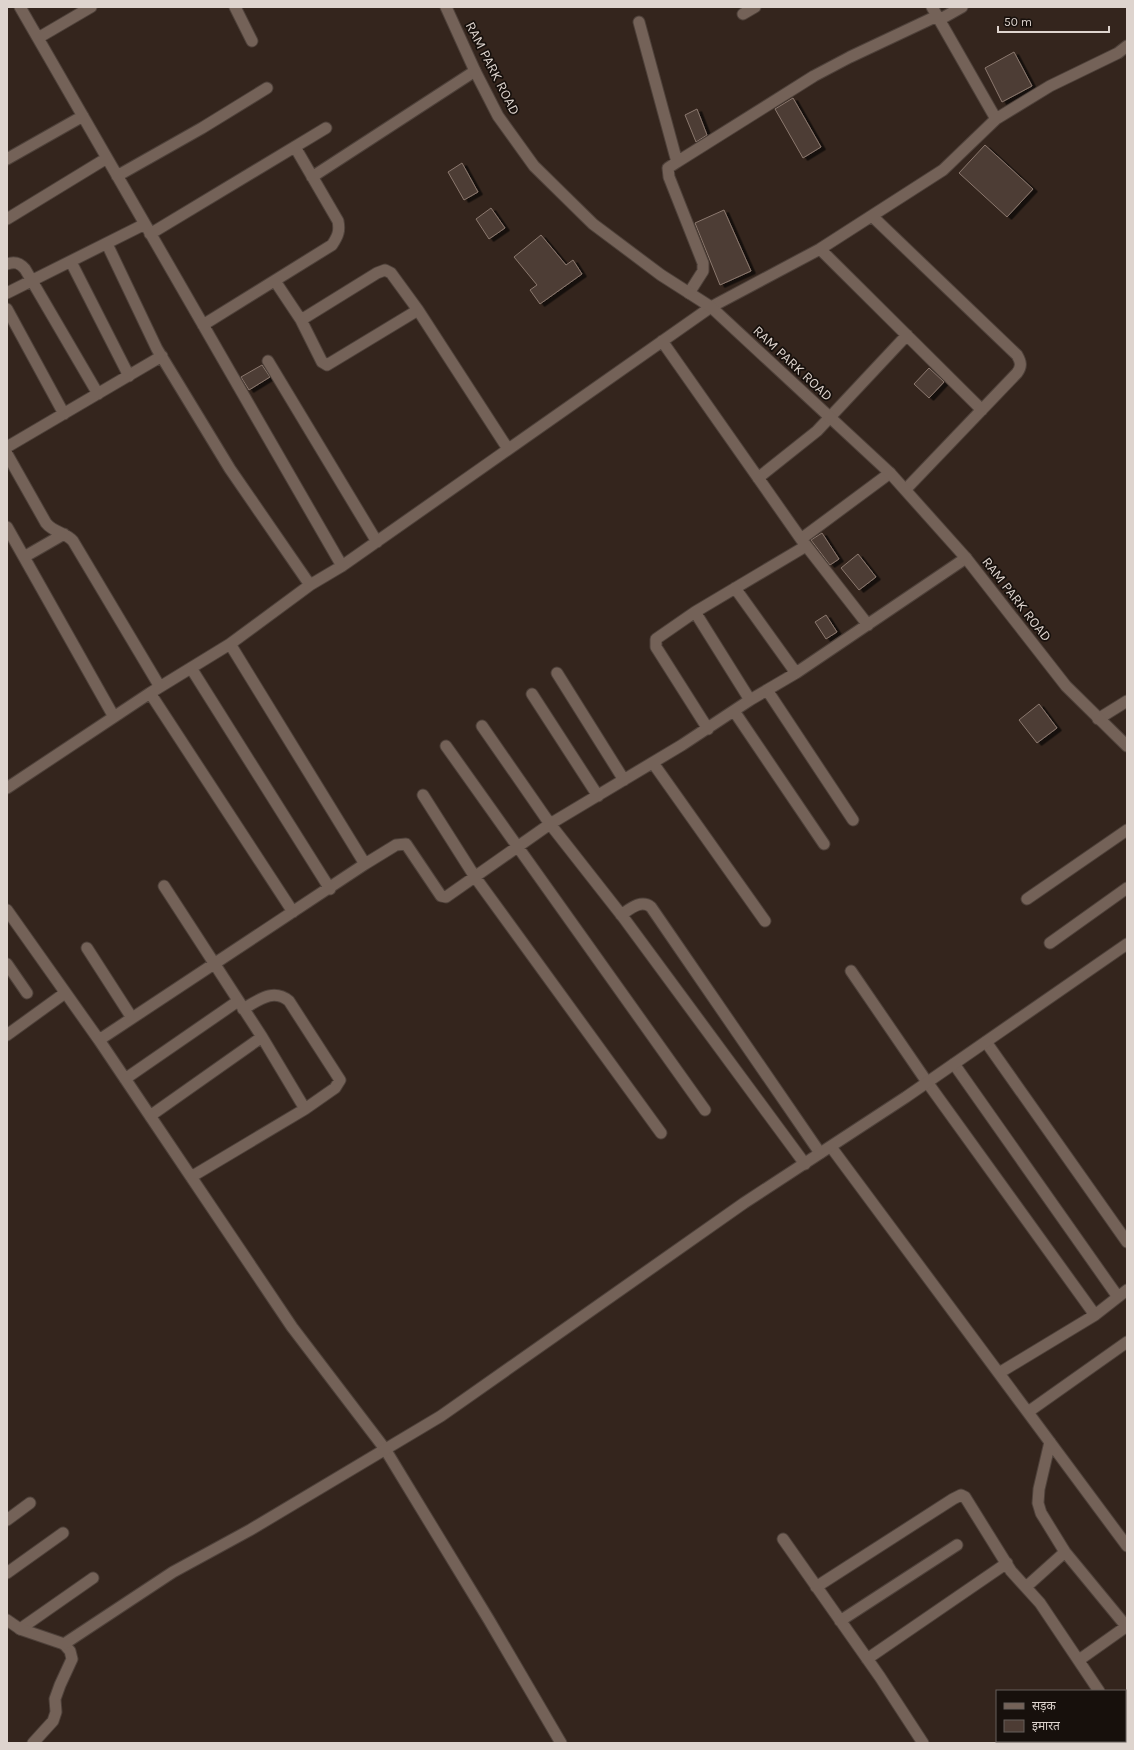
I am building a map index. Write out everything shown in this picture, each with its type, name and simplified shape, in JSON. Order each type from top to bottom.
[{"type":"street","points":[[20,7],[342,566]]},
{"type":"street","points":[[38,38],[91,7]]},
{"type":"street","points":[[235,7],[252,41]]},
{"type":"street","name":"RAM PARK ROAD","points":[[446,7],[475,71],[498,116],[534,166],[592,224],[661,275],[711,307],[890,473],[906,489],[966,558],[1066,686],[1127,746]]},
{"type":"street","points":[[743,14],[755,7]]},
{"type":"street","points":[[689,293],[703,271],[703,263],[669,177],[668,168],[814,76],[936,14],[962,7]]},
{"type":"street","points":[[936,14],[996,119]]},
{"type":"street","points":[[639,22],[677,162]]},
{"type":"street","points":[[7,788],[155,690],[230,644],[310,585],[342,566],[377,542],[711,307],[820,249],[943,170],[996,119],[1050,86],[1126,48]]},
{"type":"street","points":[[312,177],[475,71]]},
{"type":"street","points":[[117,176],[202,128],[267,88]]},
{"type":"street","points":[[7,159],[83,116]]},
{"type":"street","points":[[7,293],[107,244],[148,229],[295,147],[326,128]]},
{"type":"street","points":[[203,325],[332,245],[338,236],[340,228],[338,221],[295,147]]},
{"type":"street","points":[[7,219],[107,158]]},
{"type":"street","points":[[872,216],[1016,355],[1020,361],[1021,368],[906,489]]},
{"type":"street","points":[[107,244],[162,356],[230,469],[310,585]]},
{"type":"street","points":[[820,249],[982,410]]},
{"type":"street","points":[[7,264],[14,262],[20,263],[33,281],[98,394]]},
{"type":"street","points":[[71,262],[129,376]]},
{"type":"street","points":[[301,320],[368,278],[385,270],[391,273],[397,279],[418,310],[508,450]]},
{"type":"street","points":[[275,281],[301,320],[322,362],[327,365],[418,310]]},
{"type":"street","points":[[7,309],[64,414]]},
{"type":"street","points":[[758,478],[817,431],[829,416],[907,335]]},
{"type":"street","points":[[662,341],[803,542],[868,625]]},
{"type":"street","points":[[7,447],[162,356]]},
{"type":"street","points":[[268,361],[377,542]]},
{"type":"street","points":[[7,454],[46,524],[56,532],[64,534],[73,541],[155,690],[293,912]]},
{"type":"street","points":[[708,729],[656,647],[655,642],[659,636],[735,588],[803,542],[890,473]]},
{"type":"street","points":[[7,527],[114,717]]},
{"type":"street","points":[[24,557],[64,534]]},
{"type":"street","points":[[99,1040],[214,963],[330,889],[365,864],[401,843],[406,844],[441,896],[446,897],[550,824],[653,763],[708,729],[750,700],[796,673],[966,558]]},
{"type":"street","points":[[735,588],[796,673]]},
{"type":"street","points":[[695,612],[750,700]]},
{"type":"street","points":[[230,644],[365,864]]},
{"type":"street","points":[[191,668],[330,889]]},
{"type":"street","points":[[557,673],[624,780]]},
{"type":"street","points":[[767,690],[853,820]]},
{"type":"street","points":[[532,694],[598,796]]},
{"type":"street","points":[[1098,719],[1127,701]]},
{"type":"street","points":[[734,711],[824,844]]},
{"type":"street","points":[[482,726],[550,824],[621,915],[804,1164]]},
{"type":"street","points":[[446,746],[705,1110]]},
{"type":"street","points":[[653,763],[765,921]]},
{"type":"street","points":[[423,795],[475,877],[661,1132]]},
{"type":"street","points":[[1027,899],[1127,830]]},
{"type":"street","points":[[164,886],[262,1037],[305,1109]]},
{"type":"street","points":[[1050,943],[1127,888]]},
{"type":"street","points":[[621,915],[644,903],[651,907],[820,1153]]},
{"type":"street","points":[[7,910],[99,1040],[292,1327],[385,1450],[490,1620],[561,1743]]},
{"type":"street","points":[[64,1644],[173,1572],[250,1530],[441,1416],[600,1303],[820,1153],[954,1064],[1127,944]]},
{"type":"street","points":[[86,948],[132,1018]]},
{"type":"street","points":[[7,964],[27,993]]},
{"type":"street","points":[[850,971],[927,1082],[1095,1315]]},
{"type":"street","points":[[7,1035],[65,993]]},
{"type":"street","points":[[125,1079],[240,1005],[276,994],[284,996],[289,1001],[339,1076],[340,1080],[335,1088],[305,1109],[191,1177]]},
{"type":"street","points":[[150,1116],[262,1037]]},
{"type":"street","points":[[986,1042],[1127,1242]]},
{"type":"street","points":[[954,1064],[1118,1297]]},
{"type":"street","points":[[831,1147],[1127,1546]]},
{"type":"street","points":[[999,1373],[1095,1315],[1127,1290]]},
{"type":"street","points":[[1028,1412],[1127,1342]]},
{"type":"street","points":[[1050,1442],[1039,1489],[1038,1503],[1042,1513],[1065,1552],[1127,1626],[1078,1660]]},
{"type":"street","points":[[816,1587],[961,1496],[968,1500],[1007,1563],[1040,1603],[1098,1690]]},
{"type":"street","points":[[7,1520],[30,1504]]},
{"type":"street","points":[[7,1572],[63,1533]]},
{"type":"street","points":[[783,1539],[867,1659],[923,1743]]},
{"type":"street","points":[[840,1621],[957,1545]]},
{"type":"street","points":[[1026,1587],[1065,1552]]},
{"type":"street","points":[[867,1659],[1007,1563]]},
{"type":"street","points":[[20,1629],[93,1578]]},
{"type":"street","points":[[7,1620],[20,1629],[64,1644],[70,1651],[72,1659],[55,1698],[56,1712],[53,1721],[33,1743]]},
{"type":"building","points":[[1014,52],[1032,86],[1002,102],[985,68]]},
{"type":"building","points":[[793,98],[821,147],[803,158],[775,109]]},
{"type":"building","points":[[697,109],[707,135],[696,142],[685,115]]},
{"type":"building","points":[[985,145],[1033,189],[1007,217],[959,173]]},
{"type":"building","points":[[462,163],[478,192],[464,200],[448,172]]},
{"type":"building","points":[[491,208],[505,228],[489,239],[476,219]]},
{"type":"building","points":[[724,210],[751,271],[720,285],[695,223]]},
{"type":"building","points":[[541,235],[566,265],[573,260],[582,274],[540,304],[530,290],[537,285],[514,257]]},
{"type":"building","points":[[262,365],[270,377],[249,390],[241,377]]},
{"type":"building","points":[[929,368],[944,382],[929,398],[914,384]]},
{"type":"building","points":[[822,533],[839,559],[830,565],[811,540]]},
{"type":"building","points":[[858,554],[876,577],[859,590],[841,568]]},
{"type":"building","points":[[826,615],[837,632],[826,639],[815,622]]},
{"type":"building","points":[[1039,704],[1057,728],[1037,743],[1019,720]]}]
